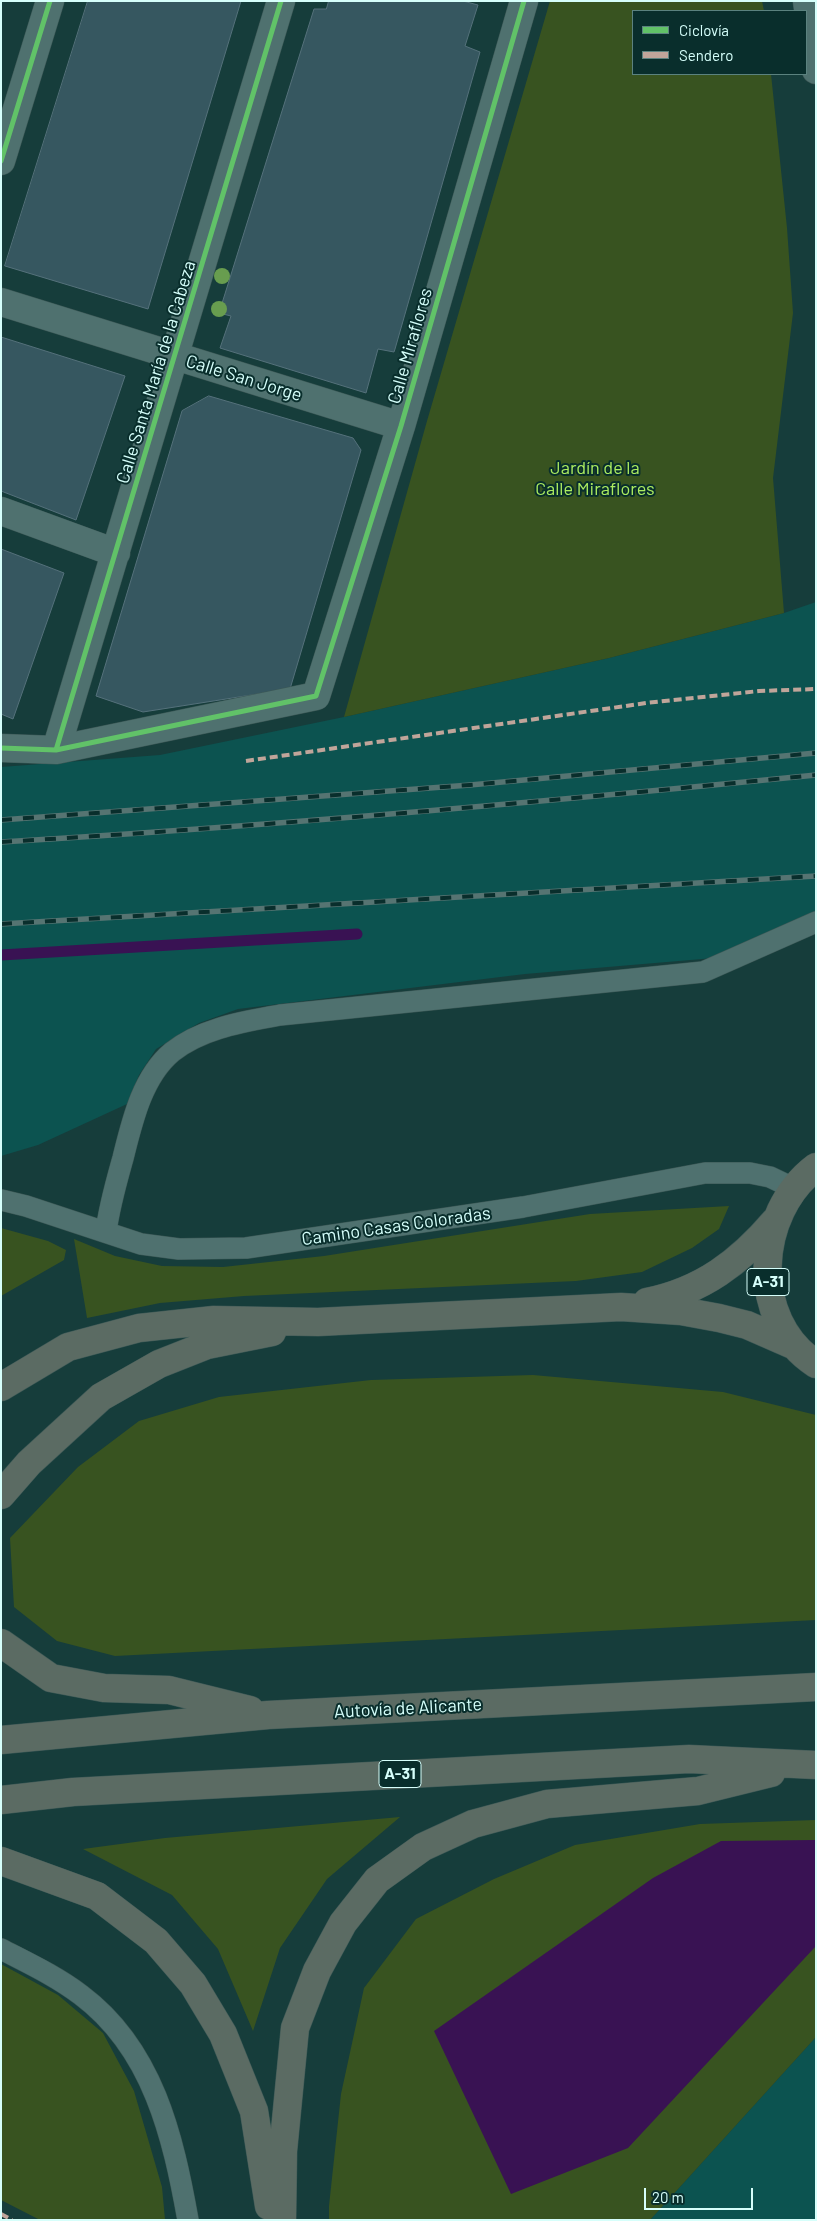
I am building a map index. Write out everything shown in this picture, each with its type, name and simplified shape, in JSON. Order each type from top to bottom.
[{"type":"highway","name":"A-31","points":[[816,1167],[793,1188],[777,1217],[766,1264],[776,1317],[782,1329],[796,1346],[816,1364]]},
{"type":"highway","points":[[621,1307],[687,1291],[704,1282],[730,1266],[754,1245],[777,1217]]},
{"type":"highway","points":[[1,1387],[68,1347],[140,1328],[214,1320],[318,1322],[621,1307],[681,1311],[719,1318],[746,1325],[796,1346]]},
{"type":"highway","points":[[1,1495],[30,1463],[101,1397],[159,1364],[207,1346],[318,1322]]},
{"type":"highway","points":[[1,1643],[51,1678],[104,1688],[169,1690],[268,1715]]},
{"type":"highway","name":"Autovía de Alicante","points":[[1,1740],[268,1715],[816,1688]]},
{"type":"highway","name":"A-31","points":[[1,1800],[73,1792],[689,1759],[808,1765]]},
{"type":"highway","points":[[282,2220],[283,2150],[295,2028],[317,1972],[343,1923],[377,1880],[422,1848],[473,1824],[547,1804],[698,1791],[808,1765]]},
{"type":"highway","points":[[1,1861],[97,1896],[156,1941],[193,1984],[223,2034],[254,2111],[271,2220]]},
{"type":"street","points":[[1,161],[50,1]]},
{"type":"street","name":"Calle Santa María de la Cabeza","points":[[56,750],[176,357],[281,1]]},
{"type":"street","name":"Calle Miraflores","points":[[56,750],[316,696],[401,426],[524,1]]},
{"type":"street","points":[[807,1],[816,70]]},
{"type":"street","name":"Calle San Jorge","points":[[1,302],[401,426]]},
{"type":"street","points":[[1,511],[116,553]]},
{"type":"street","points":[[1,748],[56,750]]},
{"type":"lane","points":[[106,1232],[109,1207],[135,1108],[152,1077],[172,1053],[198,1036],[229,1025],[280,1015],[702,972],[816,922]]},
{"type":"lane","name":"Camino Casas Coloradas","points":[[1,1200],[26,1206],[141,1244],[180,1249],[246,1248],[523,1207],[705,1173],[750,1173],[770,1177],[793,1188]]},
{"type":"lane","points":[[1,1949],[80,1994],[121,2033],[150,2079],[160,2104],[169,2130],[188,2220]]},
{"type":"shaded area","points":[[816,602],[816,916],[714,958],[525,974],[238,1009],[199,1023],[156,1049],[139,1075],[127,1104],[38,1145],[1,1156],[1,767],[160,755],[344,717],[609,658],[784,613]]},
{"type":"shaded area","points":[[816,1840],[816,1946],[628,2148],[511,2194],[434,2031],[653,1878],[721,1841]]},
{"type":"shaded area","points":[[816,2037],[816,2220],[650,2220]]},
{"type":"green space","name":"Jardín de la Calle Miraflores","points":[[550,1],[762,1],[764,10],[632,10],[632,75],[771,75],[787,228],[793,313],[773,478],[784,613],[609,658],[344,717],[427,421]]},
{"type":"green space","points":[[729,1206],[719,1229],[692,1248],[642,1272],[576,1281],[244,1296],[160,1303],[87,1318],[74,1239],[115,1256],[162,1266],[223,1267],[324,1256],[590,1214]]},
{"type":"green space","points":[[1,1228],[48,1241],[66,1250],[64,1260],[1,1296]]},
{"type":"green space","points":[[533,1375],[723,1392],[816,1415],[816,1620],[115,1656],[57,1641],[14,1607],[10,1538],[78,1467],[139,1421],[219,1397],[371,1380]]},
{"type":"green space","points":[[400,1817],[327,1879],[280,1948],[253,2031],[218,1949],[172,1895],[83,1849],[165,1838]]},
{"type":"green space","points":[[816,1820],[816,2037],[650,2220],[329,2220],[341,2094],[364,1988],[416,1919],[494,1879],[575,1845],[700,1824]]},
{"type":"green space","points":[[1,1964],[58,1995],[103,2033],[134,2091],[162,2187],[165,2220],[40,2220],[1,2200]]},
{"type":"building","points":[[88,1],[241,1],[148,309],[5,266]]},
{"type":"building","points":[[329,1],[463,1],[478,5],[465,46],[480,52],[395,349],[394,352],[378,349],[366,393],[220,348],[231,316],[219,313],[314,9],[326,9]]},
{"type":"building","points":[[1,337],[125,376],[76,520],[1,491]]},
{"type":"building","points":[[209,396],[353,438],[361,450],[290,689],[143,712],[96,696],[182,411]]},
{"type":"building","points":[[1,549],[64,573],[13,719],[1,714]]},
{"type":"waterway","points":[[1,955],[357,934]]},
{"type":"railway","points":[[1,820],[470,785],[816,753]]},
{"type":"railway","points":[[1,842],[205,829],[408,813],[816,775]]},
{"type":"railway","points":[[1,924],[816,876]]},
{"type":"marked path","points":[[246,761],[646,703],[759,691],[816,689]]},
{"type":"marked path","points":[[1,2214],[12,2220]]},
{"type":"cycle path","points":[[1,161],[50,1]]},
{"type":"cycle path","points":[[56,750],[281,1]]},
{"type":"cycle path","points":[[1,748],[56,750],[316,696],[401,426],[524,1]]}]
